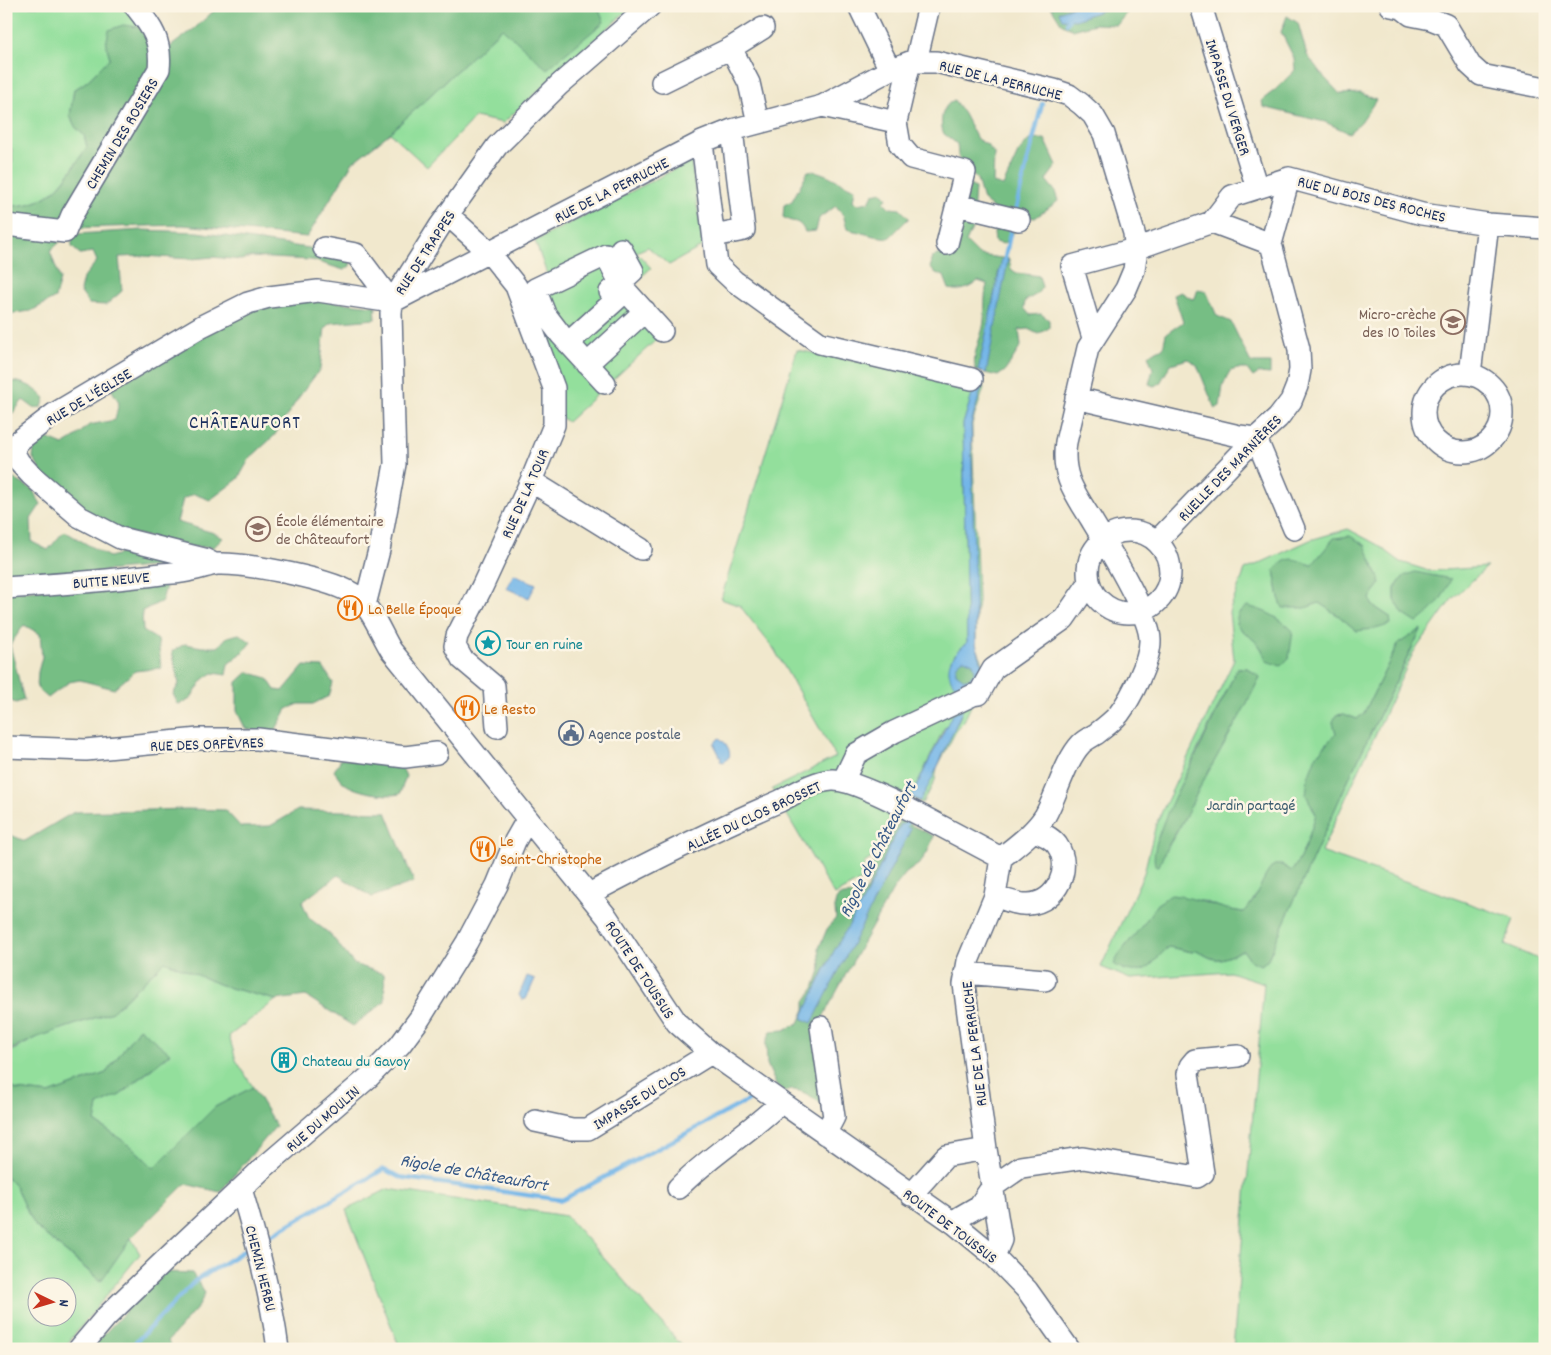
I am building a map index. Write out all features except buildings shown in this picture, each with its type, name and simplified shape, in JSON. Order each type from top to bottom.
[{"type":"street","name":"CHEMIN DES ROSIERS","points":[[6,225],[65,232],[72,215],[159,69],[161,56],[157,41],[152,28],[135,6]]},
{"type":"street","name":"RUE DE TRAPPES","points":[[365,605],[379,550],[395,464],[392,302],[448,214],[497,146],[559,86],[650,6]]},
{"type":"street","points":[[859,6],[890,70]]},
{"type":"street","points":[[929,6],[896,122],[900,145],[911,158],[965,172],[947,244]]},
{"type":"street","name":"IMPASSE DU VERGER","points":[[1202,6],[1257,188]]},
{"type":"street","points":[[1391,6],[1402,8],[1411,15],[1431,19],[1446,25],[1470,65],[1481,74],[1545,88]]},
{"type":"street","points":[[662,82],[730,48],[763,28]]},
{"type":"street","points":[[730,48],[749,84],[758,123]]},
{"type":"street","name":"RUE DE LA PERRUCHE","points":[[488,251],[702,142],[732,130],[822,106],[890,70],[913,62],[936,62],[1054,90],[1081,104],[1093,115],[1104,134],[1134,233],[1134,270],[1126,289],[1088,348],[1064,455],[1070,484],[1103,539],[1142,611],[1149,629],[1150,641],[1147,656],[1133,691],[1119,714],[1102,730],[1081,744],[1073,756],[1045,815],[1034,830],[1001,858],[995,896],[965,972],[964,984],[986,1149],[1001,1240],[994,1256]]},
{"type":"street","points":[[822,106],[896,122]]},
{"type":"street","points":[[714,236],[744,230],[732,130]]},
{"type":"street","points":[[702,142],[717,265],[734,281],[820,343],[972,379]]},
{"type":"street","points":[[1093,338],[1072,266],[1135,249],[1212,222],[1232,196],[1289,178]]},
{"type":"street","points":[[1212,222],[1271,244],[1289,178]]},
{"type":"street","name":"RUE DU BOIS DES ROCHES","points":[[1289,178],[1422,214],[1488,224],[1545,228]]},
{"type":"street","points":[[957,205],[1019,220]]},
{"type":"street","name":"RUE DE LA TOUR","points":[[448,214],[488,251],[516,286],[537,318],[554,388],[554,426],[482,588],[457,636],[456,646],[462,658],[494,686],[497,726]]},
{"type":"street","points":[[1470,374],[1488,224]]},
{"type":"street","name":"RUELLE DES MARNIÈRES","points":[[1157,541],[1247,437],[1278,418],[1291,401],[1297,386],[1309,372],[1299,349],[1271,244]]},
{"type":"street","points":[[324,248],[356,254],[392,302],[488,251]]},
{"type":"street","points":[[565,339],[633,271],[621,249]]},
{"type":"street","points":[[605,383],[565,339],[537,318],[535,289],[606,255],[620,283]]},
{"type":"street","name":"RUE DE L'ÉGLISE","points":[[214,564],[204,558],[120,538],[80,517],[26,471],[10,448],[54,414],[202,326],[248,302],[269,297],[318,291],[392,302]]},
{"type":"street","points":[[565,339],[600,314],[626,291],[662,331]]},
{"type":"street","points":[[587,364],[624,339],[645,311]]},
{"type":"street","points":[[600,314],[624,339]]},
{"type":"street","points":[[1076,398],[1247,437],[1294,529]]},
{"type":"street","points":[[531,481],[641,549]]},
{"type":"street","points":[[1124,530],[1136,531],[1148,534],[1165,551],[1170,562],[1168,586],[1162,597],[1153,606],[1142,611],[1123,613],[1114,611],[1098,600],[1089,583],[1087,571],[1095,548],[1103,539],[1113,533],[1124,530]]},
{"type":"street","points":[[214,564],[234,565],[308,578],[343,588],[357,596],[365,605]]},
{"type":"street","name":"BUTTE NEUVE","points":[[6,588],[190,571],[214,564]]},
{"type":"street","points":[[843,781],[856,754],[894,732],[976,695],[993,669],[1064,619],[1089,583]]},
{"type":"street","name":"ROUTE DE TOUSSUS","points":[[365,605],[391,650],[607,917],[677,1023],[711,1053],[911,1195],[955,1224],[994,1256],[1027,1290],[1069,1349]]},
{"type":"street","name":"RUE DES ORFÈVRES","points":[[6,747],[86,750],[199,739],[258,739],[405,757],[437,753]]},
{"type":"street","name":"ALLÉE DU CLOS BROSSET","points":[[589,894],[813,785],[832,780],[843,781],[899,804],[1001,858]]},
{"type":"street","name":"RUE DU MOULIN","points":[[79,1349],[106,1317],[261,1170],[350,1095],[400,1046],[420,1018],[467,942],[497,885],[514,841],[523,826],[529,822]]},
{"type":"street","points":[[995,896],[1022,904],[1031,904],[1047,898],[1057,888],[1064,865],[1060,851],[1058,846],[1047,836],[1034,830]]},
{"type":"street","points":[[965,972],[1045,980]]},
{"type":"street","points":[[821,1027],[834,1117],[825,1134]]},
{"type":"street","name":"IMPASSE DU CLOS","points":[[535,1121],[572,1129],[588,1129],[711,1053]]},
{"type":"street","points":[[955,1224],[960,1217],[979,1206],[992,1187],[1021,1167],[1083,1158],[1197,1177],[1202,1173],[1188,1074],[1190,1066],[1195,1060],[1238,1056]]},
{"type":"street","points":[[678,1188],[692,1174],[763,1119],[776,1098]]},
{"type":"street","points":[[911,1195],[946,1156],[986,1149]]},
{"type":"street","name":"CHEMIN HERBU","points":[[241,1189],[273,1309],[278,1349]]},
{"type":"green space","points":[[6,6],[126,6],[139,27],[106,44],[110,58],[88,80],[74,89],[70,116],[76,128],[84,135],[87,147],[71,171],[55,190],[46,197],[22,205],[6,206],[6,169],[13,162],[12,149],[6,148]]},
{"type":"green space","points":[[219,6],[593,6],[599,10],[604,22],[547,69],[502,28],[390,133],[353,162],[307,237],[183,225],[70,228],[163,52],[194,29]]},
{"type":"green space","points":[[593,6],[632,6],[503,123],[475,117],[427,167],[390,133],[502,28],[599,10]]},
{"type":"green space","points":[[1074,6],[1059,12],[1075,20],[1114,6],[1133,6],[1117,25],[1095,24],[1073,30],[1061,23],[1051,7]]},
{"type":"green space","points":[[1287,16],[1298,23],[1307,55],[1340,94],[1361,93],[1376,100],[1361,122],[1349,133],[1325,122],[1263,107],[1262,100],[1295,70],[1294,58],[1281,32]]},
{"type":"green space","points":[[123,25],[139,27],[156,54],[64,227],[6,219],[6,206],[35,202],[56,190],[87,147],[84,135],[76,128],[70,116],[74,89],[88,80],[110,58],[106,44],[109,30]]},
{"type":"green space","points":[[954,100],[964,114],[977,139],[987,145],[994,153],[993,183],[1003,186],[1018,153],[1029,140],[1045,139],[1057,165],[1046,180],[1055,191],[1058,201],[1035,218],[1026,217],[1004,244],[995,242],[994,233],[999,222],[995,210],[983,200],[977,179],[964,167],[958,155],[957,144],[943,133],[942,114],[946,106]]},
{"type":"green space","points":[[691,161],[703,246],[669,265],[648,247],[636,252],[651,268],[633,284],[669,328],[567,422],[562,418],[526,287],[548,277],[535,241]]},
{"type":"green space","points":[[808,171],[826,175],[855,189],[853,201],[858,204],[869,202],[873,194],[882,192],[887,198],[884,202],[890,208],[900,209],[909,218],[889,238],[874,236],[847,229],[843,214],[836,206],[819,218],[816,231],[805,232],[800,224],[783,217],[784,205],[792,201]]},
{"type":"green space","points":[[970,185],[975,188],[973,215],[975,222],[966,242],[979,255],[1009,259],[1011,269],[1018,274],[1039,276],[1042,287],[1037,294],[1025,301],[1024,308],[1030,315],[1041,314],[1049,320],[1049,328],[1038,334],[1028,329],[1019,330],[1021,346],[1005,371],[998,376],[976,371],[975,365],[976,352],[984,320],[987,284],[978,281],[964,289],[949,289],[944,276],[930,268],[933,257],[946,251]],"holes":[[[999,270],[998,311],[992,341],[979,371]]]},
{"type":"green space","points":[[6,230],[60,242],[50,251],[60,279],[55,298],[31,311],[6,314]]},
{"type":"green space","points":[[142,230],[197,232],[344,253],[351,258],[350,266],[344,270],[312,260],[251,257],[241,260],[213,257],[191,259],[144,256],[119,257],[122,291],[106,305],[89,304],[80,291],[83,278],[97,261],[93,252],[80,254],[72,247],[72,237],[77,234]]},
{"type":"green space","points":[[1198,289],[1206,291],[1217,316],[1231,322],[1251,363],[1270,363],[1270,374],[1259,373],[1253,377],[1247,369],[1230,371],[1223,386],[1220,406],[1215,409],[1197,365],[1188,359],[1171,364],[1160,383],[1154,386],[1149,384],[1153,369],[1148,355],[1163,348],[1166,334],[1183,322],[1174,295],[1181,292],[1192,299],[1195,298]]},
{"type":"green space","points":[[304,299],[376,306],[375,319],[330,323],[325,328],[320,369],[274,436],[250,458],[238,479],[210,500],[194,494],[183,499],[177,522],[214,533],[223,538],[214,547],[194,547],[122,531],[86,511],[42,473],[33,458],[35,441],[44,437],[63,445],[89,425],[115,420],[119,402],[111,389],[247,309]]},
{"type":"green space","points":[[797,350],[982,385],[984,388],[972,424],[978,601],[976,644],[971,424],[982,386],[975,385],[963,424],[967,642],[954,655],[982,664],[977,648],[984,665],[971,706],[937,768],[935,780],[922,803],[905,796],[900,802],[894,820],[879,851],[863,864],[869,876],[834,895],[772,789],[836,757],[774,649],[740,606],[721,599]],"holes":[[[961,715],[939,761],[911,797],[944,728]]]},
{"type":"green space","points":[[6,377],[10,381],[25,384],[37,391],[45,398],[42,407],[34,408],[23,400],[13,413],[6,414]]},
{"type":"green space","points":[[12,478],[32,489],[41,504],[31,519],[32,542],[48,550],[64,531],[109,557],[135,550],[167,557],[170,565],[6,580],[6,543],[12,531],[6,521],[6,484]]},
{"type":"green space","name":"Jardin partagé","points":[[1348,529],[1378,545],[1401,562],[1429,571],[1487,567],[1452,599],[1413,653],[1321,852],[1514,919],[1505,945],[1545,962],[1545,1349],[1233,1349],[1264,983],[1230,972],[1130,979],[1101,967],[1144,873],[1156,824],[1234,660],[1229,612],[1245,570],[1310,540]],"holes":[[[1364,545],[1381,583],[1370,598],[1372,605],[1390,617],[1357,631],[1319,603],[1305,608],[1279,598],[1274,570],[1293,559],[1312,565]],[[1404,576],[1451,579],[1395,600],[1395,588]],[[1239,628],[1290,647],[1289,658],[1266,661],[1260,646]],[[1421,630],[1348,780],[1267,961],[1250,960],[1243,950],[1224,958],[1215,959],[1197,950],[1192,952],[1169,947],[1145,968],[1123,970],[1120,953],[1157,904],[1204,901],[1225,909],[1243,912],[1282,865],[1292,871],[1303,851],[1316,814],[1312,808],[1316,756],[1336,733],[1333,722],[1344,714],[1357,719],[1364,713],[1398,644]],[[1247,668],[1260,677],[1208,771],[1181,826],[1166,849],[1158,837],[1175,796],[1237,669]]]},
{"type":"green space","points":[[1350,536],[1365,545],[1381,583],[1370,598],[1372,605],[1390,617],[1391,624],[1357,631],[1319,603],[1305,608],[1283,608],[1279,598],[1274,570],[1284,562],[1292,559],[1312,565],[1334,538]]},
{"type":"green space","points":[[1415,572],[1451,579],[1437,604],[1417,623],[1403,614],[1395,600],[1395,588],[1404,576]]},
{"type":"green space","points":[[167,582],[162,601],[142,611],[143,631],[158,640],[161,668],[135,671],[114,689],[80,680],[69,682],[48,698],[37,688],[38,672],[42,657],[40,634],[24,625],[10,645],[24,700],[16,703],[6,699],[6,592],[113,585],[133,589]]},
{"type":"green space","points":[[1247,606],[1272,615],[1293,631],[1289,658],[1281,666],[1266,661],[1258,644],[1236,624],[1238,614]]},
{"type":"green space","points":[[1421,629],[1348,780],[1267,961],[1260,965],[1250,960],[1243,950],[1225,958],[1215,959],[1197,950],[1192,952],[1169,947],[1143,970],[1123,969],[1114,964],[1120,953],[1157,904],[1171,895],[1243,912],[1253,901],[1269,870],[1274,865],[1282,865],[1292,871],[1303,851],[1316,814],[1306,795],[1308,777],[1316,756],[1336,733],[1333,722],[1336,715],[1344,714],[1357,719],[1364,713],[1398,644]]},
{"type":"green space","points":[[239,634],[251,642],[244,651],[228,664],[226,675],[213,673],[203,680],[187,701],[178,704],[173,694],[179,684],[172,651],[185,644],[218,647],[227,637]]},
{"type":"green space","points":[[965,659],[972,662],[975,669],[972,676],[965,679],[958,676],[955,669],[958,662]]},
{"type":"green space","points":[[304,666],[323,667],[333,683],[329,696],[313,704],[299,704],[287,709],[275,731],[264,734],[245,728],[237,711],[237,682],[248,672],[267,678],[275,690],[283,691]]},
{"type":"green space","points":[[1247,668],[1260,677],[1186,816],[1166,849],[1159,866],[1155,865],[1154,854],[1158,839],[1171,805],[1237,669]]},
{"type":"green space","points":[[341,759],[396,762],[406,776],[400,794],[371,793],[349,786],[334,771]]},
{"type":"green space","points":[[187,809],[225,810],[241,827],[270,826],[298,810],[386,812],[414,882],[372,897],[338,875],[302,902],[309,918],[330,934],[354,964],[384,974],[385,1001],[353,1026],[306,996],[276,1000],[223,986],[165,961],[112,1012],[38,1037],[6,1052],[6,833],[25,841],[74,812]]},
{"type":"green space","points":[[900,820],[934,836],[927,853],[919,864],[906,873],[894,888],[814,1034],[823,1104],[800,1091],[790,1090],[785,1092],[776,1085],[767,1064],[766,1043],[771,1031],[784,1030],[799,1023],[805,1009],[805,1001],[814,988],[821,967],[819,948],[827,929],[836,918],[835,903],[840,896],[864,894],[871,877],[870,868]],"holes":[[[911,829],[812,1022],[803,1019],[822,974],[863,901],[894,837]]]},
{"type":"green space","points":[[165,961],[223,986],[276,1000],[229,1036],[236,1060],[253,1087],[215,1107],[154,1168],[131,1146],[95,1122],[98,1105],[120,1095],[170,1054],[139,1028],[106,1073],[49,1094],[17,1090],[6,1085],[6,1054],[38,1037],[112,1012]]},
{"type":"green space","points":[[139,1028],[170,1053],[120,1095],[98,1105],[95,1122],[131,1146],[154,1168],[215,1107],[253,1087],[276,1126],[220,1192],[185,1184],[131,1238],[101,1281],[36,1227],[16,1187],[6,1176],[6,1085],[17,1090],[49,1094],[106,1073]]},
{"type":"green space","points":[[6,1176],[16,1187],[36,1227],[100,1281],[131,1238],[140,1254],[63,1349],[6,1349]]},
{"type":"green space","points":[[388,1189],[566,1216],[685,1349],[400,1349],[346,1210]]},
{"type":"green space","points":[[163,1272],[192,1273],[205,1293],[199,1306],[168,1341],[172,1349],[90,1349]]},
{"type":"water","points":[[1074,6],[1114,6],[1075,20],[1062,19],[1059,12]]},
{"type":"water","points":[[1002,259],[1008,260],[986,373],[978,371]]},
{"type":"water","points":[[975,385],[982,386],[971,424],[976,644],[983,668],[972,685],[961,689],[953,683],[950,677],[949,666],[954,655],[967,642],[963,424]],"holes":[[[964,659],[973,663],[975,671],[969,679],[964,679],[956,673],[957,665]]]},
{"type":"water","points":[[514,574],[536,584],[529,598],[506,588]]},
{"type":"water","points":[[963,709],[932,779],[920,801],[911,797],[952,715]]},
{"type":"water","points":[[719,738],[725,743],[730,755],[723,762],[720,761],[721,758],[714,744]]},
{"type":"water","points":[[901,824],[911,829],[812,1023],[802,1018],[834,951],[863,901]]},
{"type":"water","points":[[527,976],[535,979],[526,999],[522,1000],[519,995]]},
{"type":"waterway","name":"Rigole de Châteaufort","points":[[1067,23],[1071,15]]},
{"type":"waterway","name":"Rigole de Châteaufort","points":[[1015,212],[1042,104]]},
{"type":"waterway","name":"Rigole de Châteaufort","points":[[1004,263],[1012,224]]},
{"type":"waterway","name":"Rigole de Châteaufort","points":[[902,831],[910,816]]},
{"type":"waterway","name":"Rigole de Châteaufort","points":[[261,1241],[384,1169],[399,1177],[562,1200],[758,1095]]},
{"type":"waterway","name":"Rigole de Châteaufort","points":[[129,1349],[195,1281],[250,1247]]},
{"type":"place","name":"Micro-crèche des 10 Toiles","points":[[1453,322]]},
{"type":"place","name":"École élémentaire de Châteaufort","points":[[258,529]]},
{"type":"place","name":"La Belle Époque","points":[[350,608]]},
{"type":"place","name":"Tour en ruine","points":[[488,643]]},
{"type":"place","name":"Le Resto","points":[[467,708]]},
{"type":"place","name":"Agence postale","points":[[571,733]]},
{"type":"place","name":"Le Saint-Christophe","points":[[483,849]]},
{"type":"place","name":"Chateau du Gavoy","points":[[284,1060]]},
{"type":"district","name":"CHÂTEAUFORT","points":[[245,421]]}]
